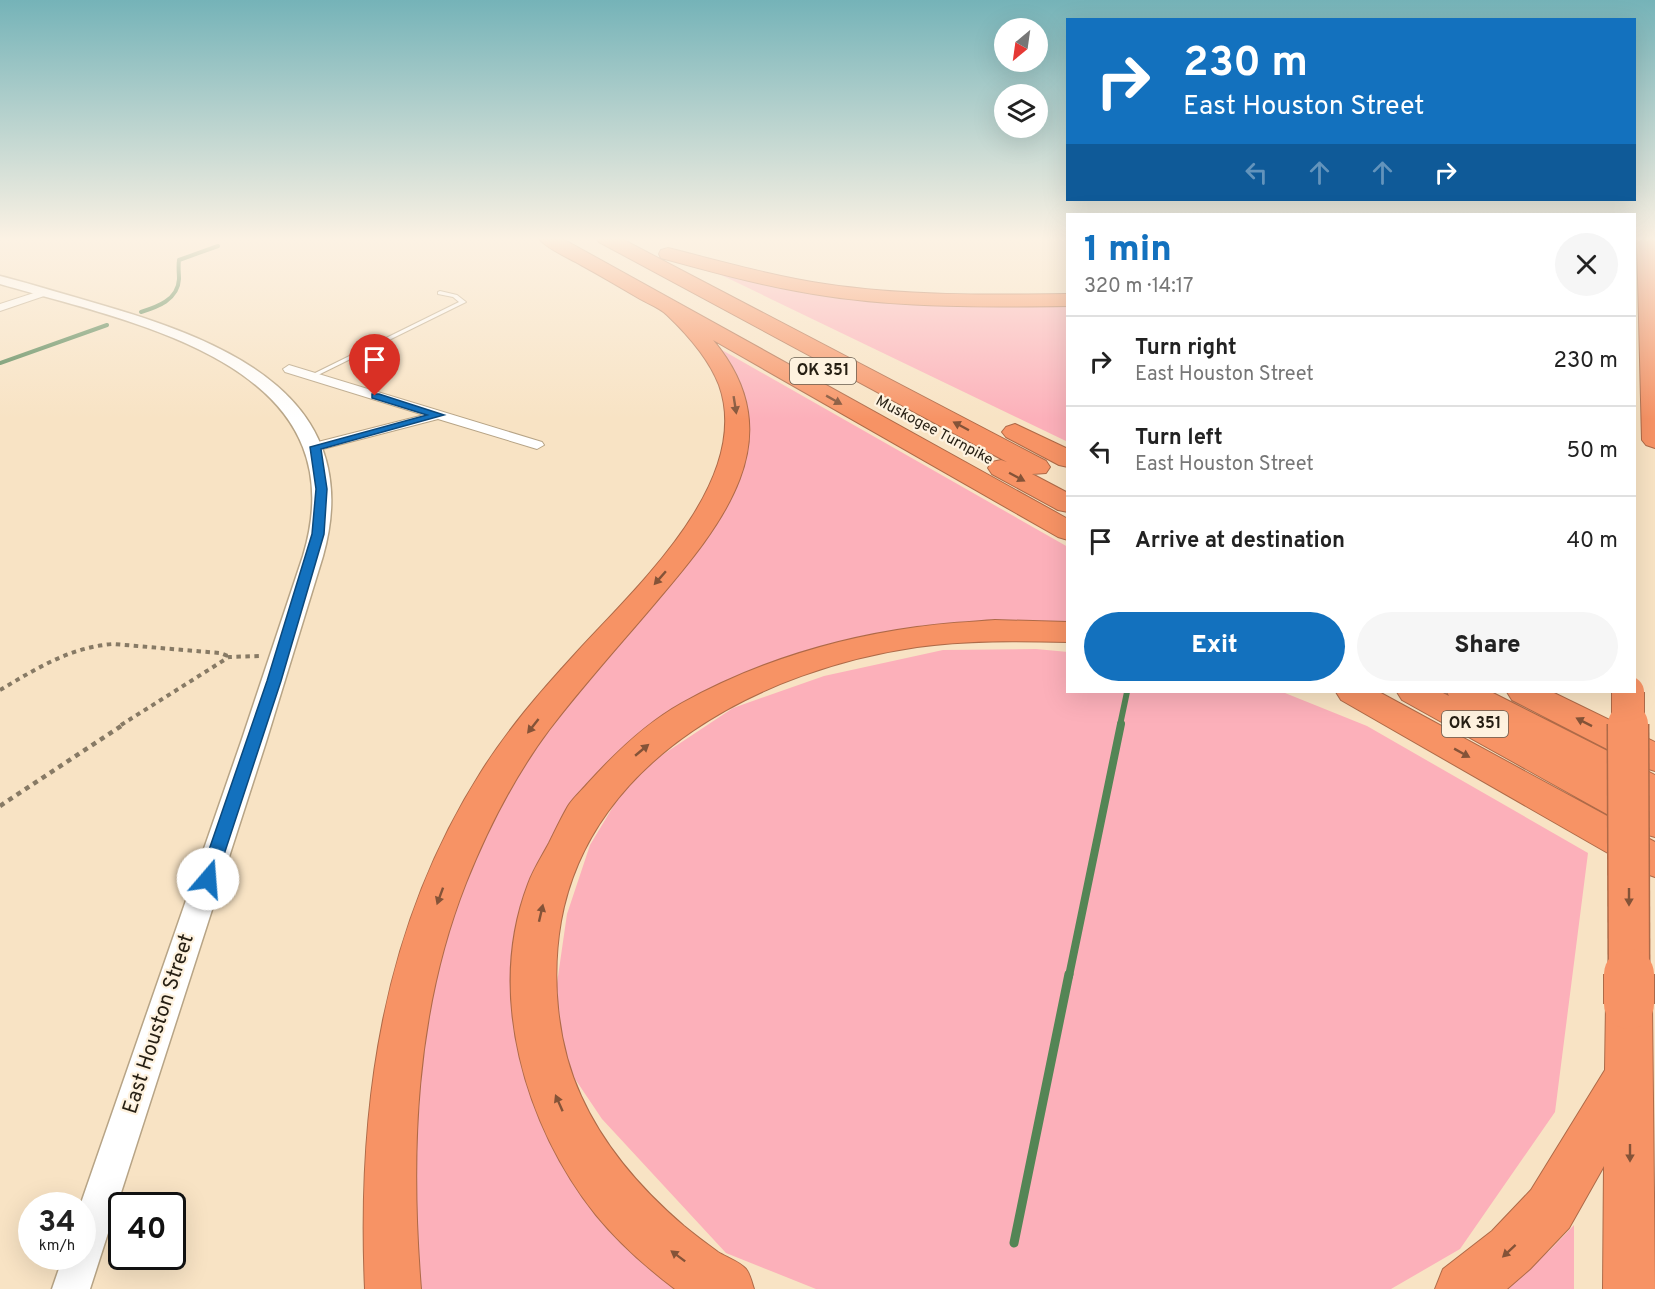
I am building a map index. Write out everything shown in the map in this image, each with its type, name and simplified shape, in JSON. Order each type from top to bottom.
[{"type":"highway","points":[[655,298],[1066,530]]},
{"type":"highway","name":"Muskogee Turnpike","points":[[689,298],[1066,503]]},
{"type":"highway","name":"Muskogee Turnpike","points":[[719,298],[1066,482]]},
{"type":"highway","points":[[754,298],[1066,458]]},
{"type":"highway","points":[[919,298],[1066,300]]},
{"type":"highway","points":[[1649,298],[1655,440]]},
{"type":"highway","points":[[393,1289],[388,1236],[388,1169],[400,1046],[409,999],[426,937],[454,860],[493,785],[529,732],[698,530],[718,496],[733,456],[737,416],[731,385],[711,352],[674,309]]},
{"type":"highway","points":[[726,1289],[671,1252],[606,1184],[580,1147],[551,1085],[535,1020],[534,963],[538,925],[545,897],[561,853],[573,831],[598,797],[636,755],[703,706],[758,680],[817,659],[905,638],[972,631],[1066,632]]},
{"type":"highway","points":[[1334,693],[1403,703]]},
{"type":"highway","points":[[1358,693],[1403,703],[1655,861]]},
{"type":"highway","name":"OK 351","points":[[1466,693],[1655,792]]},
{"type":"highway","points":[[1526,693],[1655,758]]},
{"type":"highway","points":[[1628,693],[1631,1289]]},
{"type":"highway","name":"OK 351","points":[[1403,703],[1655,822]]},
{"type":"highway","points":[[1462,1289],[1511,1250],[1550,1209],[1629,1074]]},
{"type":"street","points":[[0,308],[23,298]]},
{"type":"street","name":"East Houston Street","points":[[57,298],[185,339],[230,359],[266,383],[283,398],[315,447],[322,489],[318,534],[282,655],[96,1214]]},
{"type":"street","points":[[289,369],[537,445]]},
{"type":"street","points":[[315,447],[438,415]]},
{"type":"street","name":"East Houston Street","points":[[71,1289],[77,1270]]},
{"type":"lane","points":[[312,376],[463,302],[458,298]]},
{"type":"path","points":[[0,690],[77,649],[98,643],[220,653],[229,657],[282,655]]},
{"type":"path","points":[[0,806],[107,734],[229,657]]},
{"type":"shaded area","points":[[769,298],[963,298],[1066,303],[1066,441]]},
{"type":"shaded area","points":[[722,350],[1066,546],[1066,626],[922,626],[630,746],[516,998],[694,1289],[413,1289],[414,1069],[448,914],[490,813],[742,450],[718,351]]},
{"type":"shaded area","points":[[1036,649],[1066,652],[1066,693],[1285,693],[1367,726],[1588,853],[1555,1112],[1460,1249],[1391,1289],[816,1289],[726,1253],[602,1119],[567,1067],[555,997],[567,914],[590,845],[632,775],[733,708],[824,676],[943,650]]},
{"type":"shaded area","points":[[1574,1225],[1574,1289],[1498,1289],[1549,1251]]},
{"type":"waterway","points":[[141,312],[160,305],[170,298]]},
{"type":"waterway","points":[[0,363],[107,325]]},
{"type":"waterway","points":[[1120,725],[1127,693]]},
{"type":"waterway","points":[[1069,976],[1121,724]]},
{"type":"waterway","points":[[1014,1243],[1069,974]]},
{"type":"route","points":[[208,879],[274,681],[318,534],[322,489],[315,447],[438,415],[375,396]]}]
